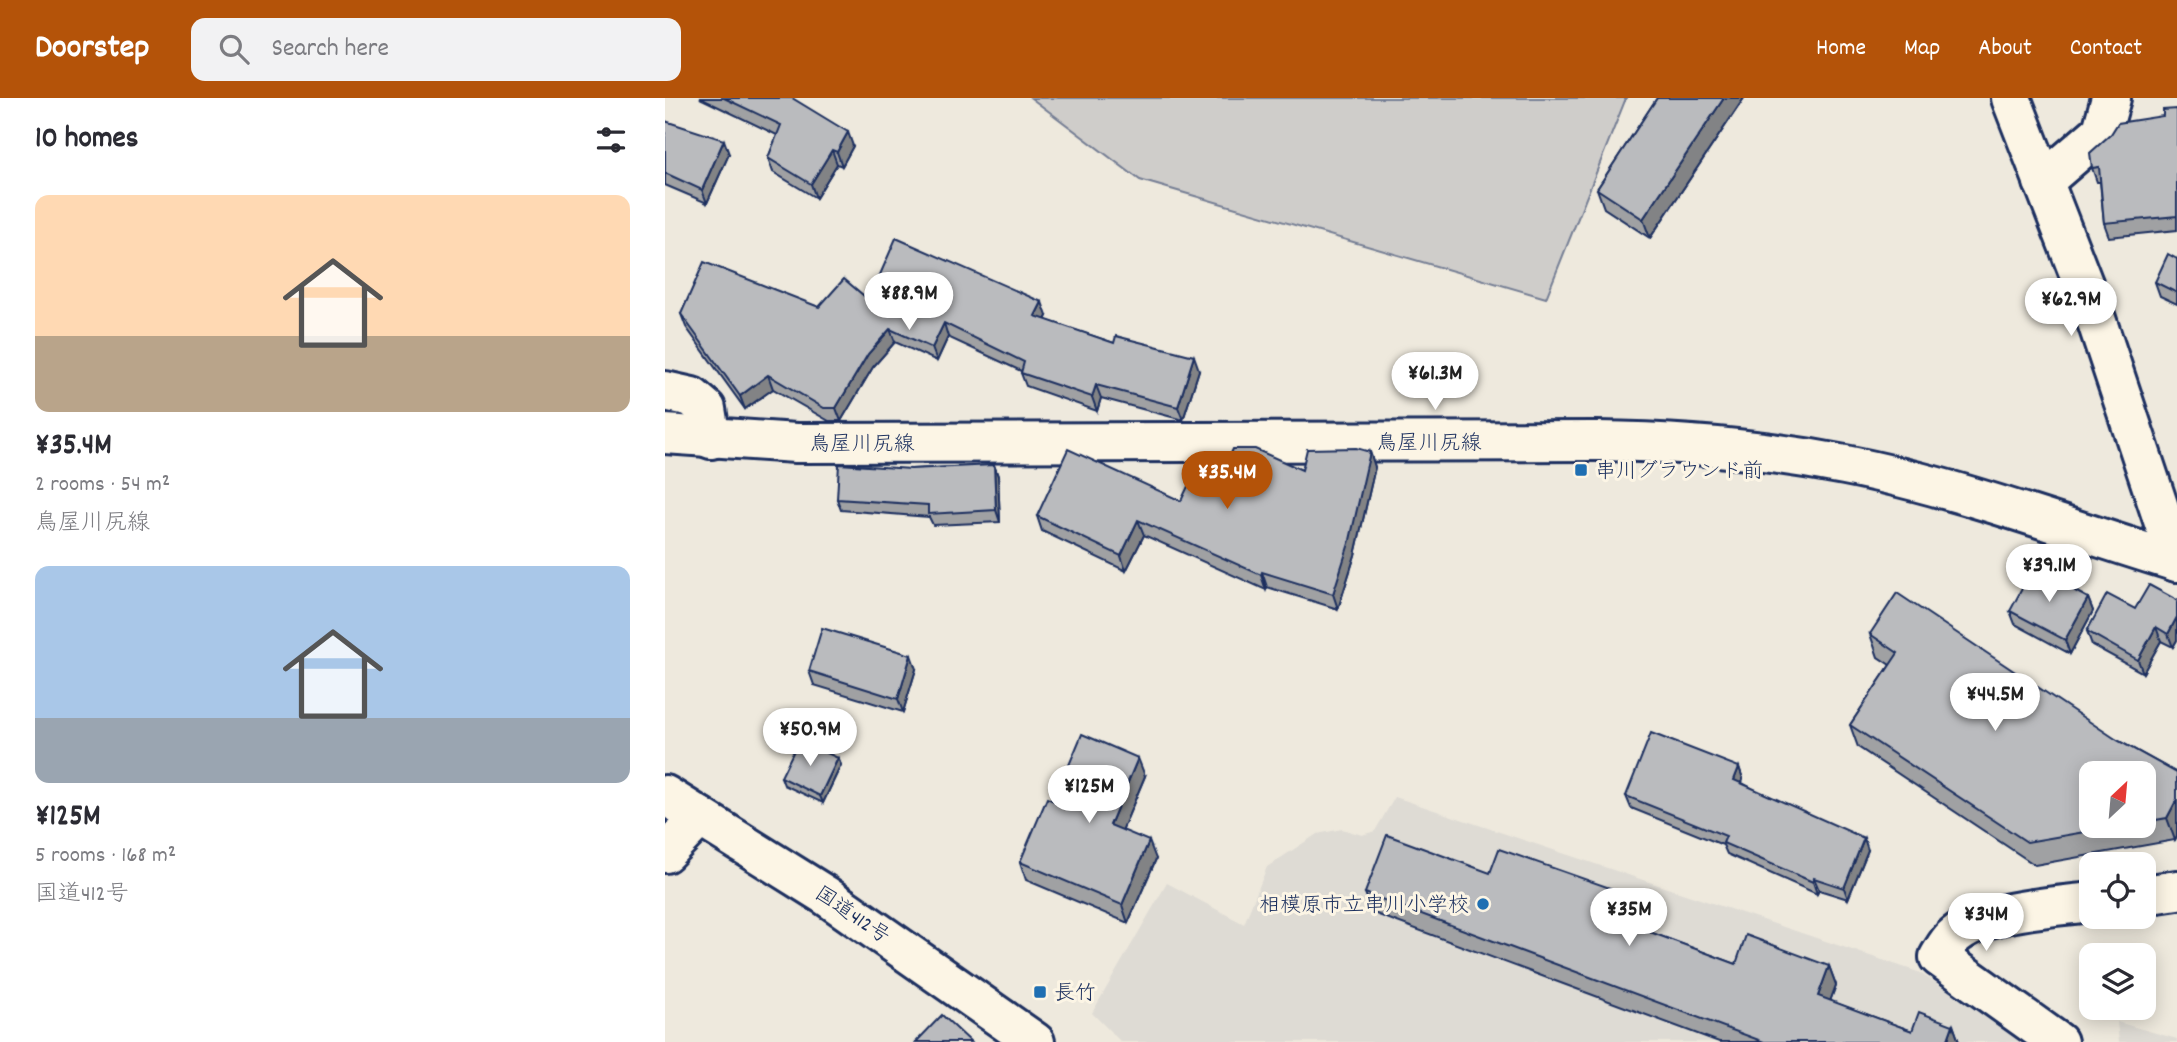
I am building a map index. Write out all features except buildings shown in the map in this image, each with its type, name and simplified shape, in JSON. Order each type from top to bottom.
[{"type":"main road","points":[[2011,98],[2084,282],[2177,562]]},
{"type":"main road","points":[[2043,182],[2102,131],[2111,98]]},
{"type":"main road","points":[[665,391],[692,397],[706,409],[711,439]]},
{"type":"main road","name":"鳥屋川尻線","points":[[665,434],[711,439],[808,443],[1698,443],[1774,453],[1880,473],[2177,562]]},
{"type":"main road","name":"国道412号","points":[[665,795],[825,895],[1034,1042]]},
{"type":"main road","points":[[665,853],[700,817]]},
{"type":"main road","points":[[2156,893],[2177,890]]},
{"type":"main road","points":[[2058,1042],[1939,957],[1952,937],[1971,926],[2010,914],[2079,904]]},
{"type":"shaded area","points":[[1031,98],[1626,98],[1546,298],[1140,180]]},
{"type":"shaded area","name":"相模原市立串川小学校","points":[[1395,797],[1918,972],[2031,1042],[1121,1042],[1092,1013],[1167,883],[1244,924],[1267,867],[1317,834],[1342,829],[1362,835],[1375,831]]},
{"type":"shaded area","points":[[2117,1022],[2177,1039],[2177,1042],[2119,1042]]},
{"type":"place","name":"串川グラウンド前","points":[[1581,470]]},
{"type":"place","name":"相模原市立串川小学校","points":[[1483,904]]},
{"type":"place","name":"長竹","points":[[1040,992]]}]
